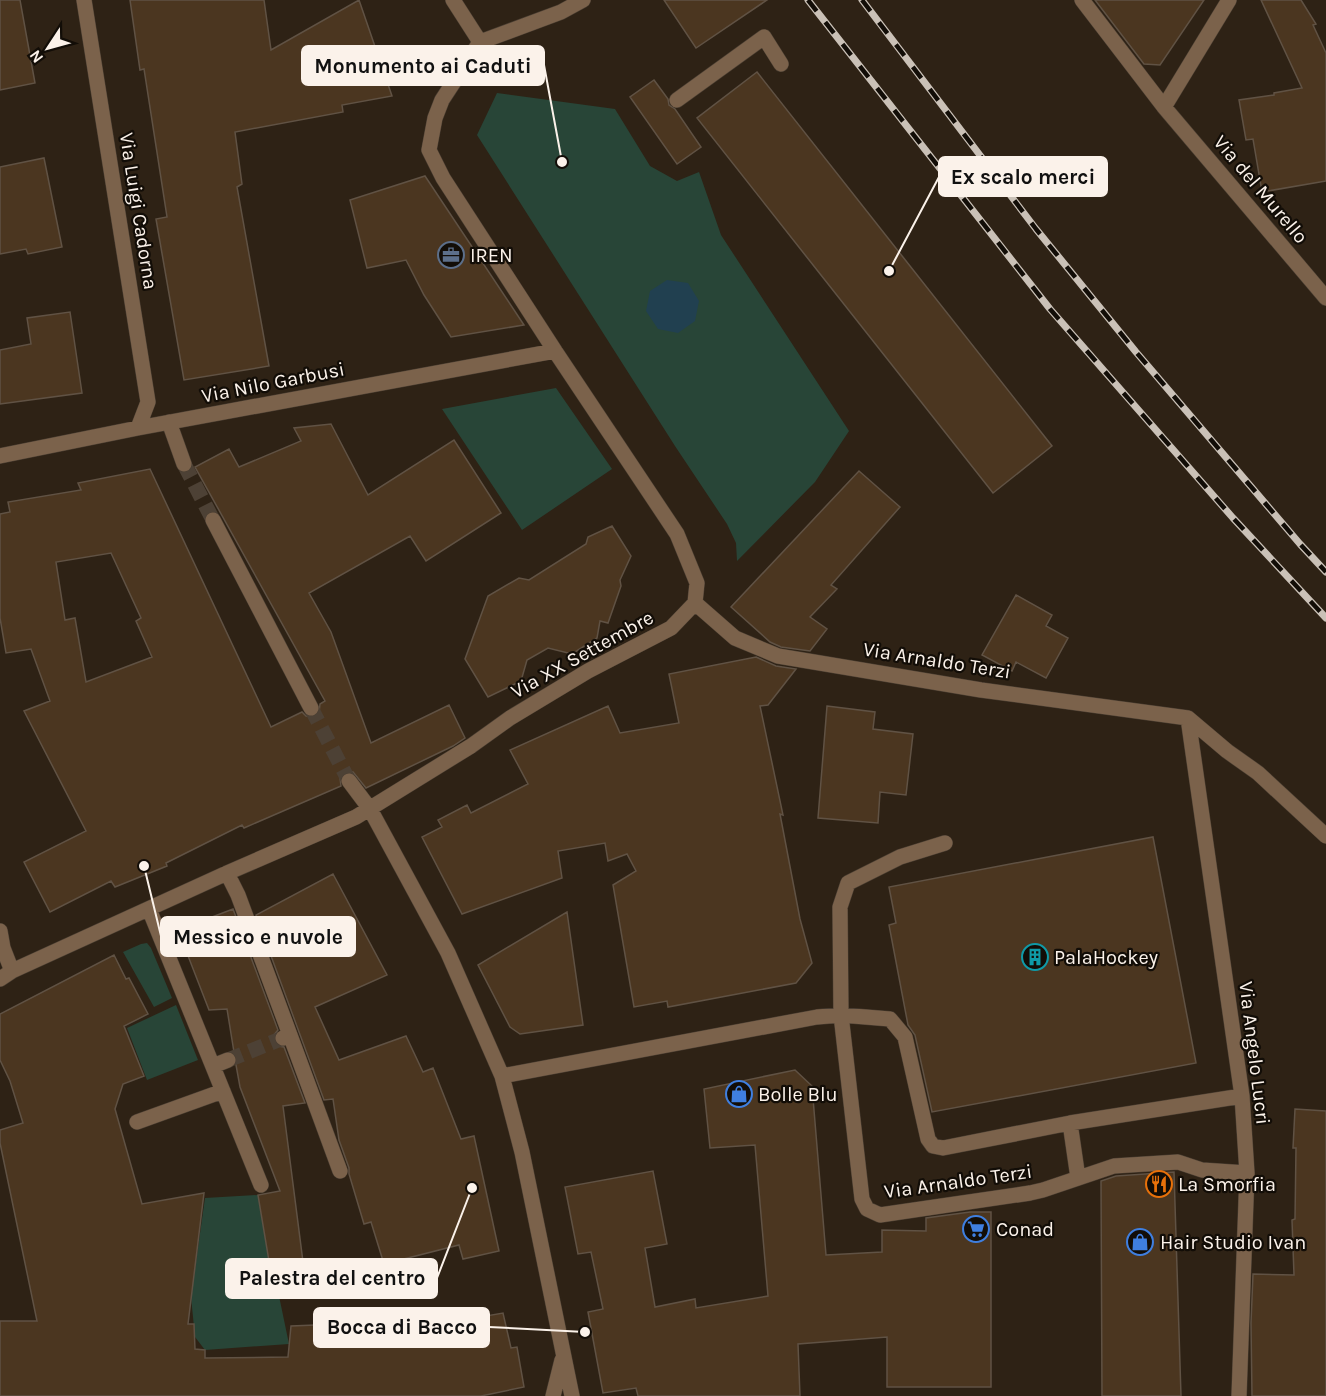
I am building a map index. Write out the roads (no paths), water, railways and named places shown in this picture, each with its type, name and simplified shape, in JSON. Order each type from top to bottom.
[{"type":"street","name":"Via Luigi Cadorna","points":[[84,0],[148,402],[138,428]]},
{"type":"street","points":[[453,0],[480,42]]},
{"type":"street","points":[[582,0],[561,12],[480,42],[442,100],[435,118],[429,150],[443,178],[677,534],[697,583],[695,603]]},
{"type":"street","name":"Via del Murello","points":[[1082,0],[1164,107],[1326,298]]},
{"type":"street","points":[[1164,107],[1229,0]]},
{"type":"street","points":[[677,100],[764,37],[781,64]]},
{"type":"street","name":"Via Nilo Garbusi","points":[[0,456],[169,422],[555,351]]},
{"type":"street","points":[[169,422],[184,465]]},
{"type":"street","points":[[213,520],[311,708]]},
{"type":"street","name":"Via Arnaldo Terzi","points":[[695,603],[735,638],[778,656],[981,690],[1188,718]]},
{"type":"street","name":"Via XX Settembre","points":[[6,975],[227,873],[356,817],[588,671],[671,628],[695,603]]},
{"type":"street","points":[[1188,718],[1227,751],[1258,773],[1326,836]]},
{"type":"street","name":"Via Angelo Lucri","points":[[1188,718],[1242,1096],[1248,1173],[1239,1396]]},
{"type":"street","points":[[349,781],[370,809],[448,953],[502,1076],[522,1152],[572,1396]]},
{"type":"street","name":"Via Arnaldo Terzi","points":[[945,843],[900,857],[848,883],[840,907],[841,1015],[862,1199],[867,1209],[880,1215],[1043,1191],[1114,1166],[1178,1162],[1202,1170],[1248,1173]]},
{"type":"street","points":[[227,873],[238,895],[286,1037],[340,1171]]},
{"type":"street","points":[[149,909],[261,1185]]},
{"type":"street","points":[[0,931],[6,975]]},
{"type":"street","points":[[502,1076],[817,1017],[841,1015],[890,1019],[905,1037],[928,1139],[933,1146],[944,1148],[1070,1123],[1242,1096]]},
{"type":"street","points":[[213,1066],[228,1060]]},
{"type":"street","points":[[137,1122],[223,1091]]},
{"type":"street","points":[[1070,1123],[1078,1178]]},
{"type":"street","points":[[553,1396],[564,1354]]},
{"type":"water","points":[[667,280],[688,283],[699,301],[695,321],[678,333],[658,329],[646,311],[650,291]]},
{"type":"tunnel","points":[[184,464],[213,520]]},
{"type":"tunnel","points":[[311,708],[349,781]]},
{"type":"tunnel","points":[[228,1060],[283,1038]]},
{"type":"railway","points":[[808,0],[1050,309],[1233,518],[1326,618]]},
{"type":"railway","points":[[862,0],[1036,229],[1136,352],[1326,572]]},
{"type":"place","name":"Monumento ai Caduti","points":[[562,162]]},
{"type":"place","name":"IREN","points":[[451,255]]},
{"type":"place","name":"Ex scalo merci","points":[[889,271]]},
{"type":"place","name":"Messico e nuvole","points":[[144,866]]},
{"type":"place","name":"PalaHockey","points":[[1035,957]]},
{"type":"place","name":"Bolle Blu","points":[[739,1094]]},
{"type":"place","name":"La Smorfia","points":[[1159,1184]]},
{"type":"place","name":"Palestra del centro","points":[[472,1188]]},
{"type":"place","name":"Conad","points":[[976,1229]]},
{"type":"place","name":"Hair Studio Ivan","points":[[1140,1242]]},
{"type":"place","name":"Bocca di Bacco","points":[[585,1332]]}]
